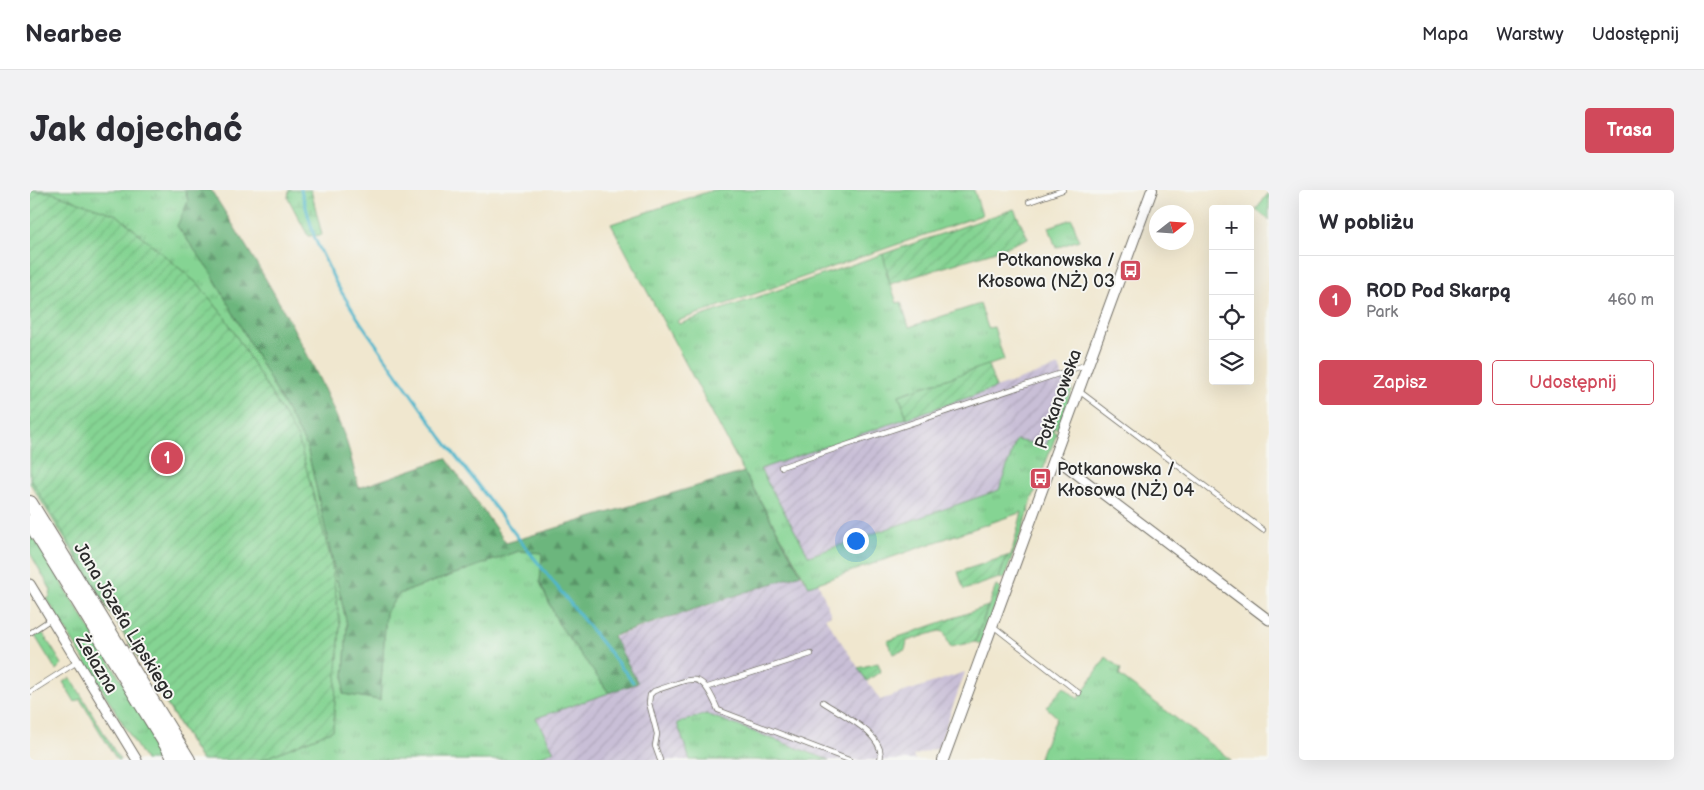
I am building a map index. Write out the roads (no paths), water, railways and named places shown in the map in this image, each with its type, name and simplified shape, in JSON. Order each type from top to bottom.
[{"type":"main road","name":"Jana Józefa Lipskiego","points":[[30,503],[188,760]]},
{"type":"main road","name":"Jana Józefa Lipskiego","points":[[30,522],[176,760]]},
{"type":"street","name":"Potkanowska","points":[[943,760],[1152,190]]},
{"type":"street","points":[[1054,457],[1269,620]]},
{"type":"street","name":"Żelazna","points":[[30,584],[137,760]]},
{"type":"lane","points":[[1029,202],[1063,190]]},
{"type":"lane","points":[[781,467],[1088,364]]},
{"type":"lane","points":[[1078,391],[1263,530]]},
{"type":"lane","points":[[30,633],[51,619]]},
{"type":"lane","points":[[992,625],[1079,693]]},
{"type":"lane","points":[[708,687],[811,654]]},
{"type":"lane","points":[[30,692],[77,662]]},
{"type":"lane","points":[[660,760],[655,746],[658,734],[650,711],[650,695],[654,691],[692,680],[700,681],[708,687],[718,710],[849,760]]},
{"type":"lane","points":[[823,702],[872,734],[881,748],[880,760]]},
{"type":"waterway","points":[[301,190],[315,239],[337,285],[361,323],[442,438],[519,539],[633,682]]},
{"type":"place","name":"Potkanowska / Kłosowa (NŻ) 03","points":[[1131,270]]},
{"type":"place","name":"ROD Pod Skarpą","points":[[167,458]]},
{"type":"place","name":"Potkanowska / Kłosowa (NŻ) 04","points":[[1041,479]]}]
